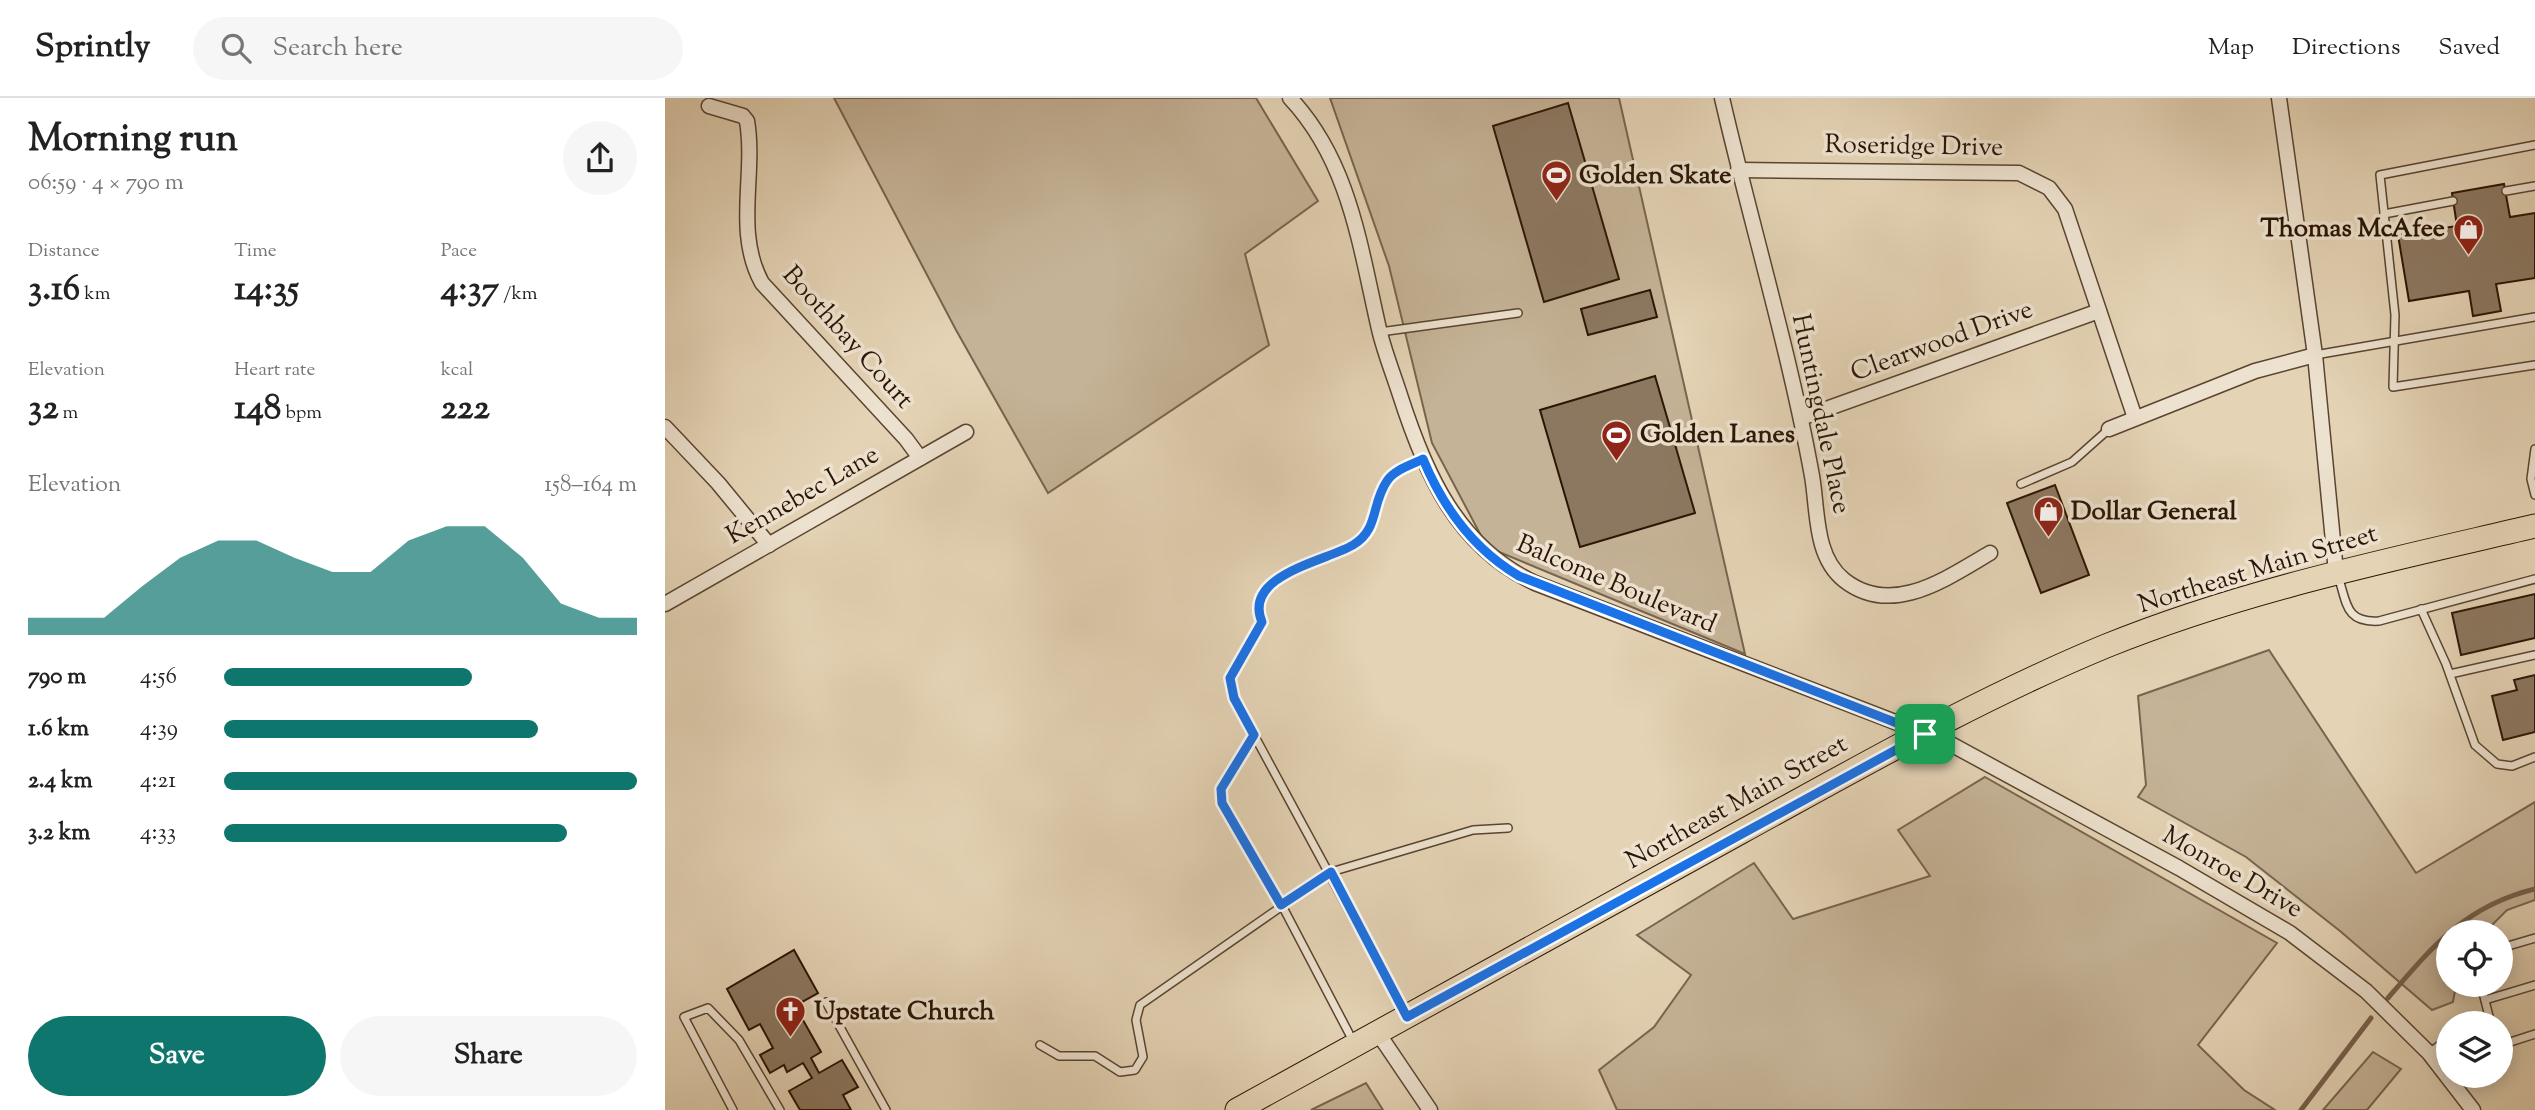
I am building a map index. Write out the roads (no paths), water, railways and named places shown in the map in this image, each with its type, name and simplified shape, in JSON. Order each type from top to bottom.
[{"type":"main road","name":"Northeast Main Street","points":[[1237,1110],[1925,734],[2106,646],[2215,606],[2336,572],[2535,526]]},
{"type":"street","name":"Balcome Boulevard","points":[[1290,98],[1325,144],[1338,169],[1352,210],[1380,332],[1423,459],[1457,521],[1488,555],[1519,576],[1925,734]]},
{"type":"street","name":"Huntingdale Place","points":[[1722,98],[1801,418],[1821,548],[1843,579],[1893,597],[1935,585],[1990,553]]},
{"type":"street","points":[[2279,98],[2315,355],[2336,572]]},
{"type":"street","name":"Boothbay Court","points":[[706,102],[743,116],[747,121],[747,233],[751,259],[762,283],[777,303],[897,429],[919,458]]},
{"type":"street","name":"Roseridge Drive","points":[[1738,170],[2019,173],[2049,188],[2065,209],[2135,418]]},
{"type":"street","name":"Clearwood Drive","points":[[1801,418],[2099,311]]},
{"type":"street","points":[[2109,429],[2255,371],[2315,355]]},
{"type":"street","points":[[665,426],[718,483],[769,545]]},
{"type":"street","name":"Kennebec Lane","points":[[665,604],[966,432]]},
{"type":"street","name":"Monroe Drive","points":[[1925,734],[1947,742],[2179,868],[2290,933],[2366,991],[2429,1052],[2473,1110]]},
{"type":"street","points":[[1378,1033],[1430,1110]]},
{"type":"lane","points":[[2535,145],[2380,175],[2395,315],[2393,387],[2535,365]]},
{"type":"lane","points":[[2506,191],[2535,186]]},
{"type":"lane","points":[[2384,214],[2453,201]]},
{"type":"lane","points":[[1380,332],[1518,313]]},
{"type":"lane","points":[[2315,355],[2535,317]]},
{"type":"lane","points":[[2021,484],[2073,462],[2109,429]]},
{"type":"lane","points":[[2535,449],[2531,479],[2535,495]]},
{"type":"lane","points":[[1407,1017],[1331,872],[1234,698],[1230,678],[1262,622],[1257,609],[1260,597],[1288,572],[1316,560],[1335,556],[1365,538],[1387,479],[1423,459]]},
{"type":"lane","points":[[2336,572],[2350,614],[2362,622],[2535,579]]},
{"type":"lane","points":[[2421,609],[2450,674],[2475,745],[2485,757],[2497,764],[2512,766],[2535,757]]},
{"type":"lane","points":[[2450,674],[2535,655]]},
{"type":"lane","points":[[1254,735],[1221,789],[1222,803],[1281,905],[1355,1045]]},
{"type":"lane","points":[[1039,1045],[1059,1056],[1095,1056],[1120,1072],[1135,1070],[1143,1057],[1136,1020],[1140,1005],[1331,872],[1473,830],[1508,828]]},
{"type":"lane","points":[[2513,944],[2535,938]]},
{"type":"lane","points":[[2485,1000],[2535,985]]},
{"type":"lane","points":[[2484,997],[2488,1011]]},
{"type":"lane","points":[[826,1002],[886,1110]]},
{"type":"lane","points":[[733,1110],[684,1017],[708,1007],[739,1040],[780,1110]]},
{"type":"lane","points":[[2513,1041],[2535,1034]]},
{"type":"lane","points":[[2429,1052],[2436,1047]]},
{"type":"waterway","points":[[2388,998],[2435,946],[2469,918],[2510,896],[2535,889]]},
{"type":"waterway","points":[[2301,1110],[2371,1018]]},
{"type":"place","name":"Golden Skate","points":[[1556,203]]},
{"type":"place","name":"Thomas McAfee","points":[[2468,256]]},
{"type":"place","name":"Golden Lanes","points":[[1617,462]]},
{"type":"place","name":"Dollar General","points":[[2048,539]]},
{"type":"place","name":"Upstate Church","points":[[791,1039]]}]
